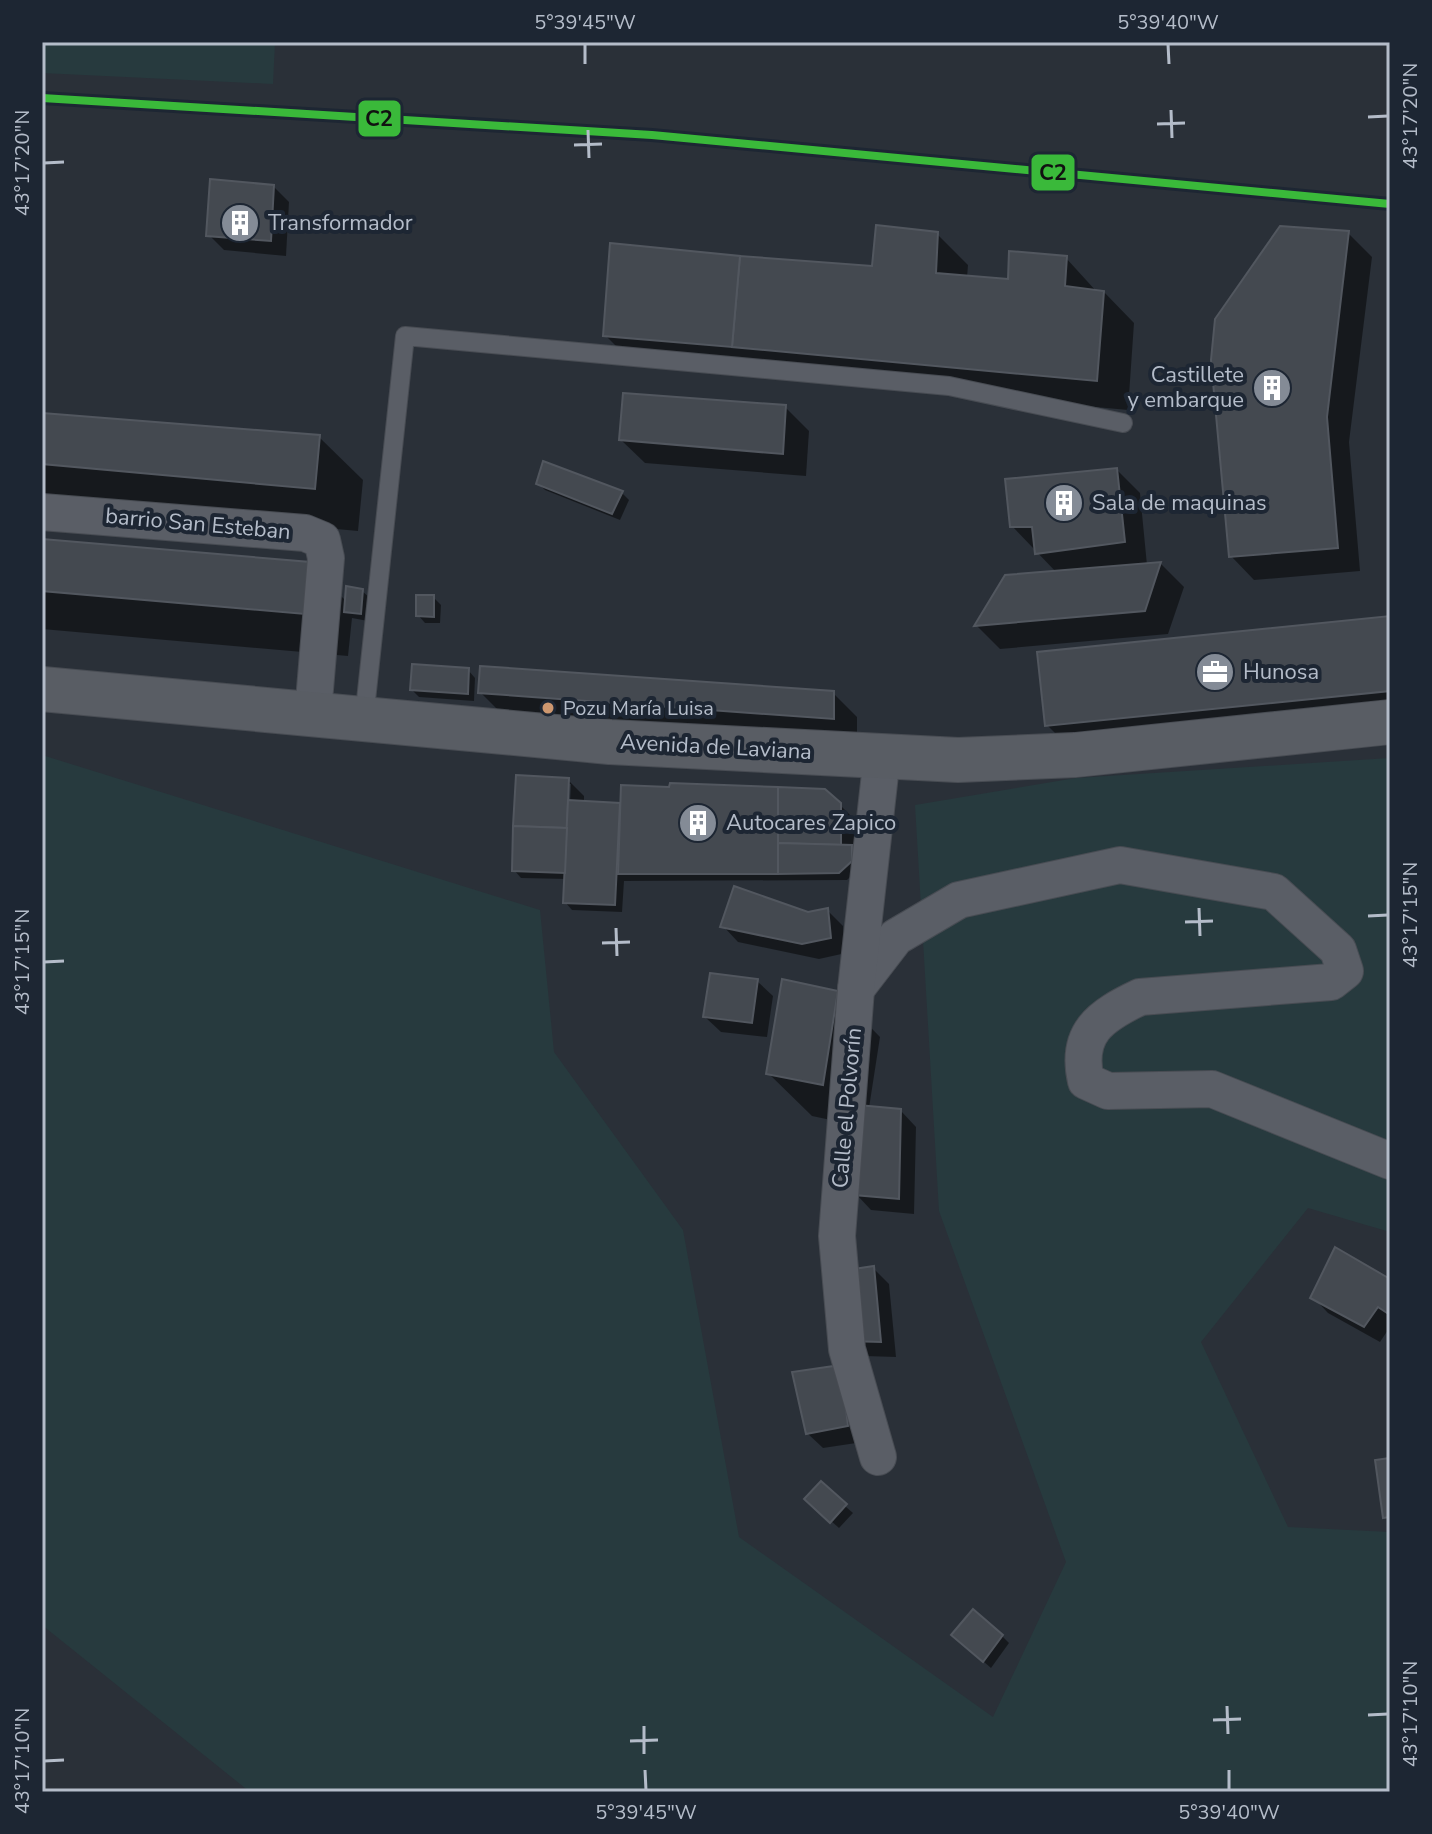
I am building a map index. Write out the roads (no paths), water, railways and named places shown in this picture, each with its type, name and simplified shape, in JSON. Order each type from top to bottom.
[{"type":"street","name":"barrio San Esteban","points":[[42,512],[305,533],[322,540],[326,558],[313,713]]},
{"type":"street","name":"Avenida de Laviana","points":[[42,689],[610,742],[958,760],[1075,755],[1390,722]]},
{"type":"street","name":"Calle el Polvorín","points":[[878,1457],[847,1349],[837,1236],[856,989],[882,756]]},
{"type":"street","points":[[856,989],[896,937],[959,900],[1120,865],[1274,892],[1338,950],[1345,971],[1331,982],[1140,997],[1114,1010],[1090,1030],[1081,1059],[1086,1081],[1108,1091],[1212,1089],[1390,1161]]},
{"type":"lane","points":[[364,719],[405,336],[949,386],[1123,423]]},
{"type":"place","name":"Transformador","points":[[240,223]]},
{"type":"place","name":"Castillete y embarque","points":[[1272,388]]},
{"type":"place","name":"Sala de maquinas","points":[[1064,503]]},
{"type":"place","name":"Hunosa","points":[[1215,672]]},
{"type":"place","name":"Pozu María Luisa","points":[[548,708]]},
{"type":"place","name":"Autocares Zapico","points":[[698,823]]}]
